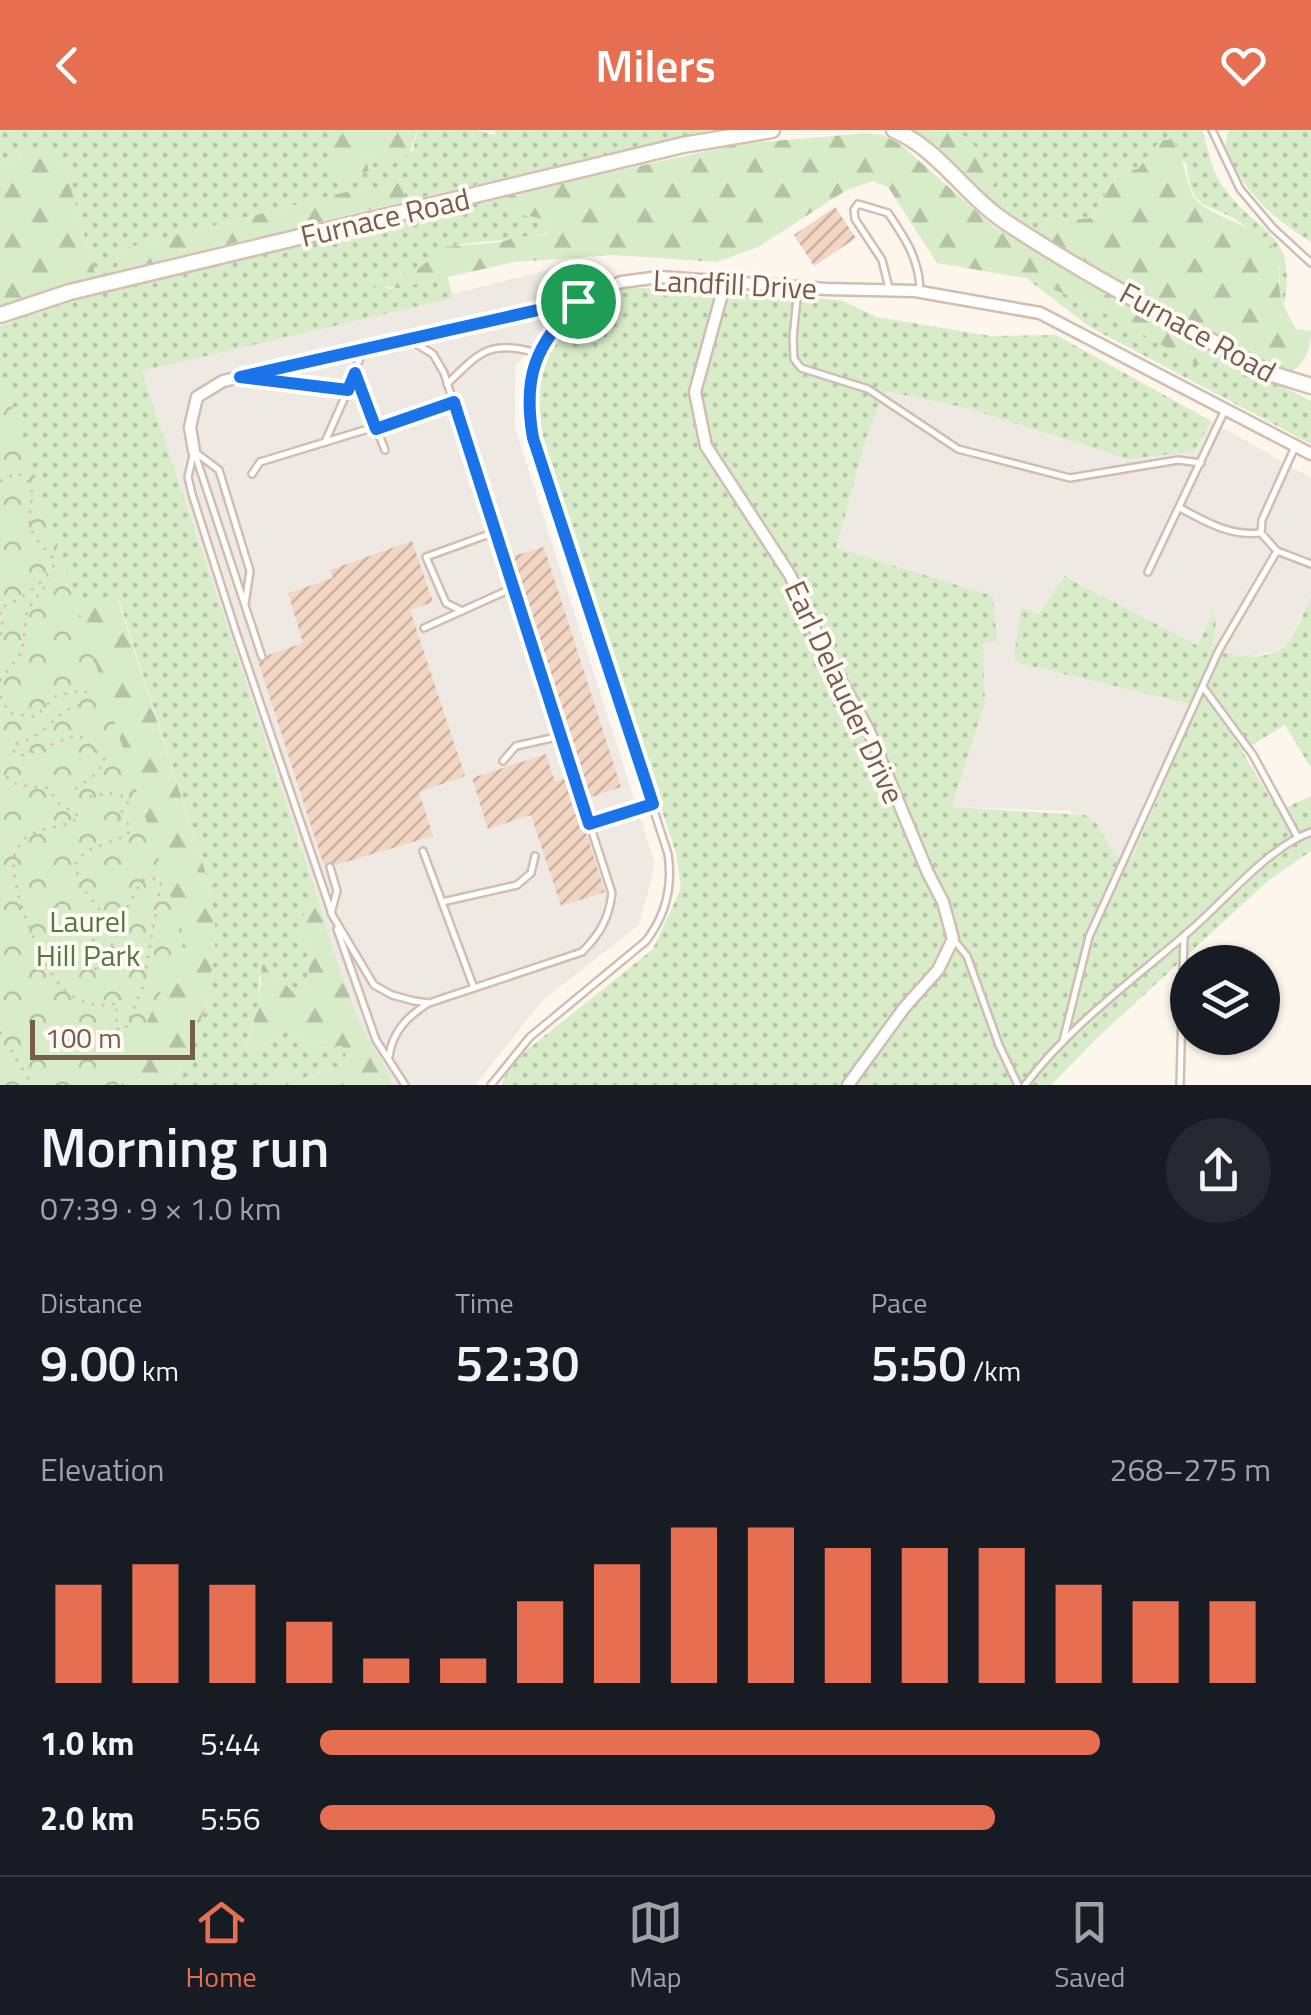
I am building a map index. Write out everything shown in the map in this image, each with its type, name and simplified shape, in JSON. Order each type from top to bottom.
[{"type":"main road","name":"Furnace Road","points":[[0,315],[70,292],[683,145],[772,130]]},
{"type":"main road","name":"Furnace Road","points":[[894,130],[928,151],[964,189],[1005,221],[1266,372],[1311,386]]},
{"type":"street","name":"Landfill Drive","points":[[194,452],[190,427],[197,397],[223,381],[578,301],[603,288],[640,278],[920,292],[1049,316],[1311,454]]},
{"type":"street","name":"Earl Delauder Drive","points":[[726,283],[695,392],[706,446],[790,575],[827,656],[868,729],[944,902],[953,939]]},
{"type":"street","points":[[848,1085],[904,1008],[938,970],[953,939]]},
{"type":"lane","points":[[1212,130],[1240,189],[1273,228],[1311,263]]},
{"type":"lane","points":[[890,291],[882,260],[855,219],[858,204],[888,212],[920,271],[920,292]]},
{"type":"lane","points":[[798,287],[793,338],[794,359],[801,368],[868,389],[958,449],[1070,478],[1178,460],[1201,463]]},
{"type":"lane","points":[[491,1085],[530,1036],[628,958],[656,928],[666,905],[670,878],[668,854],[653,804],[533,438],[529,395],[537,353],[578,301]]},
{"type":"lane","points":[[389,1060],[390,1044],[397,1032],[410,1014],[429,1003],[582,952],[600,934],[612,893],[454,402],[433,354],[406,338]]},
{"type":"lane","points":[[447,384],[488,349],[506,346],[537,353]]},
{"type":"lane","points":[[325,442],[364,348]]},
{"type":"lane","points":[[355,373],[385,450]]},
{"type":"lane","points":[[240,377],[348,390]]},
{"type":"lane","points":[[252,474],[260,462],[454,402]]},
{"type":"lane","points":[[1148,572],[1226,409]]},
{"type":"lane","points":[[1295,446],[1262,520],[1262,533],[1277,551],[1311,564]]},
{"type":"lane","points":[[194,452],[219,470],[250,571],[244,607]]},
{"type":"lane","points":[[194,452],[262,657]]},
{"type":"lane","points":[[194,452],[188,476],[192,494],[331,913],[376,1040],[405,1085]]},
{"type":"lane","points":[[1179,508],[1240,535],[1262,533]]},
{"type":"lane","points":[[462,611],[446,603],[426,557],[495,532]]},
{"type":"lane","points":[[1063,1041],[1089,937],[1219,650],[1277,551]]},
{"type":"lane","points":[[424,628],[513,588]]},
{"type":"lane","points":[[1202,685],[1253,755],[1297,836]]},
{"type":"lane","points":[[504,761],[516,746],[561,736]]},
{"type":"lane","points":[[589,824],[653,804]]},
{"type":"lane","points":[[953,939],[967,956],[998,1044],[1022,1085],[1063,1041],[1297,836],[1311,832]]},
{"type":"lane","points":[[422,851],[474,988]]},
{"type":"lane","points":[[442,902],[517,885],[531,872],[535,856]]},
{"type":"lane","points":[[330,867],[337,891],[331,913],[374,985],[392,995],[429,1003]]},
{"type":"lane","points":[[1180,1085],[1184,936]]},
{"type":"path","points":[[0,481],[18,473],[34,487],[32,531],[54,558],[52,574],[28,611],[22,652],[0,682]]},
{"type":"path","points":[[3,618],[0,610],[52,574]]},
{"type":"path","points":[[32,589],[38,595]]},
{"type":"path","points":[[0,639],[8,606]]},
{"type":"path","points":[[0,696],[9,712],[36,717],[56,696],[83,690],[89,694],[85,704],[70,706],[33,740],[16,744],[12,750],[25,755],[82,736],[104,760],[97,773],[76,789],[78,796],[109,793],[126,797],[128,802],[117,819],[130,825],[128,836],[86,851],[76,864],[80,887],[98,906],[100,916],[89,951],[89,961],[95,968],[106,964],[118,924],[142,880],[156,878],[162,882],[143,986],[125,1030],[116,1029],[117,1003],[93,1005],[63,989],[48,968],[23,910],[14,870],[16,849],[29,834],[69,824],[80,817],[57,802],[49,788],[17,784],[0,771]]},
{"type":"path","points":[[0,1032],[32,1085]]},
{"type":"shaded area","points":[[568,265],[575,290],[515,367],[515,428],[655,864],[639,925],[543,1000],[475,1085],[374,1085],[316,893],[142,371]]},
{"type":"shaded area","points":[[885,390],[1195,451],[1211,421],[1311,478],[1311,596],[1287,644],[1273,652],[1245,657],[1224,655],[1211,648],[1213,612],[1199,647],[1066,576],[1037,614],[1021,609],[1021,664],[1198,706],[1131,860],[1115,855],[1097,824],[1069,811],[952,807],[985,703],[983,642],[997,641],[836,548],[866,439]]},
{"type":"green space","points":[[0,130],[331,130],[331,181],[366,161],[372,152],[413,151],[417,130],[476,130],[495,135],[496,130],[711,130],[402,202],[407,186],[401,179],[377,189],[354,190],[123,249],[117,253],[119,271],[96,277],[63,160],[27,152],[0,168]]},
{"type":"green space","points":[[331,130],[417,130],[409,153],[402,160],[389,165],[381,154],[372,152],[366,161],[369,171],[331,182]]},
{"type":"green space","points":[[905,130],[961,134],[980,152],[993,174],[996,180],[991,190],[983,196]]},
{"type":"green space","points":[[954,130],[1202,130],[1220,182],[1280,248],[1287,281],[1284,305],[1280,296],[1280,267],[1247,228],[1197,199],[1186,163],[1160,141],[1138,169],[1127,170],[1122,164],[1091,218],[1048,222],[1033,229],[983,196],[966,138]]},
{"type":"green space","points":[[1229,130],[1311,130],[1311,242],[1282,222],[1250,191],[1224,147]]},
{"type":"green space","points":[[883,135],[900,144],[993,226],[1210,350],[1212,360],[1206,366],[1196,364],[1084,302],[1026,278],[937,263],[888,187],[873,181],[845,191],[758,247],[717,262],[614,255],[514,262],[398,288],[367,285],[370,280],[402,275],[422,266],[445,247],[545,235],[551,230],[548,220],[514,213],[508,208],[508,195],[739,144]]},
{"type":"green space","points":[[1173,139],[1199,203],[1257,233],[1276,253],[1284,307],[1296,329],[1311,331],[1306,356],[1288,374],[1158,305],[1033,229],[1048,222],[1091,218],[1123,163],[1127,170],[1138,169],[1160,141]]},
{"type":"green space","points":[[27,152],[53,152],[63,160],[96,277],[0,307],[0,168]]},
{"type":"green space","points":[[401,179],[407,186],[402,202],[119,271],[117,253],[122,249],[354,190],[377,189]]},
{"type":"green space","points":[[508,195],[508,208],[514,213],[549,220],[551,230],[533,236],[452,246],[411,272],[370,280],[389,289],[447,275],[453,298],[142,371],[316,893],[306,909],[303,924],[308,958],[304,990],[293,991],[269,966],[259,978],[259,1002],[246,1048],[250,1053],[285,1032],[316,1048],[341,1046],[346,1051],[345,1063],[303,1080],[278,1069],[273,1085],[171,1085],[192,1045],[208,999],[216,937],[207,877],[119,600],[0,618],[0,326],[53,304]]},
{"type":"green space","points":[[1026,278],[1084,302],[1206,365],[1212,360],[1210,350],[1311,401],[1311,444],[1090,327]]},
{"type":"green space","points":[[626,287],[840,300],[877,317],[991,336],[1056,335],[1211,421],[1195,451],[1128,459],[967,408],[885,391],[866,439],[836,548],[993,596],[997,642],[983,643],[985,703],[952,807],[1085,815],[1097,824],[1115,855],[1131,860],[1198,706],[1021,664],[1014,657],[1021,608],[1038,614],[1065,576],[1198,646],[1214,609],[1212,648],[1252,656],[1273,652],[1289,641],[1311,596],[1311,768],[1285,725],[1242,751],[1278,811],[1311,796],[1311,851],[1268,881],[1198,945],[1170,945],[1170,971],[1051,1085],[501,1085],[512,1062],[653,949],[681,888],[676,853],[531,416],[545,359],[567,325]]},
{"type":"green space","name":"Laurel Hill Park","points":[[0,368],[185,940],[118,1085],[0,1085]]},
{"type":"green space","name":"Laurel Hill Park","points":[[67,599],[118,600],[207,877],[216,937],[208,999],[192,1045],[171,1085],[0,1085]]},
{"type":"green space","points":[[316,893],[356,1012],[392,1085],[273,1085],[278,1069],[304,1080],[345,1063],[346,1051],[341,1046],[316,1048],[285,1032],[250,1053],[246,1048],[259,1002],[262,965],[269,965],[292,991],[304,990],[308,958],[303,924],[306,909]]},
{"type":"building","points":[[835,207],[856,238],[814,266],[794,235]]},
{"type":"building","points":[[412,541],[433,602],[410,610],[465,776],[419,792],[433,836],[336,865],[329,861],[324,866],[258,661],[265,662],[268,655],[303,643],[288,593],[333,578],[330,570]]},
{"type":"building","points":[[544,547],[621,787],[588,798],[513,556]]},
{"type":"building","points":[[546,754],[555,782],[568,777],[605,892],[561,906],[531,815],[488,829],[472,778]]},
{"type":"route","points":[[578,301],[537,353],[530,384],[529,417],[653,804],[589,824],[454,402],[376,429],[355,373],[348,390],[240,377],[578,301]]}]
